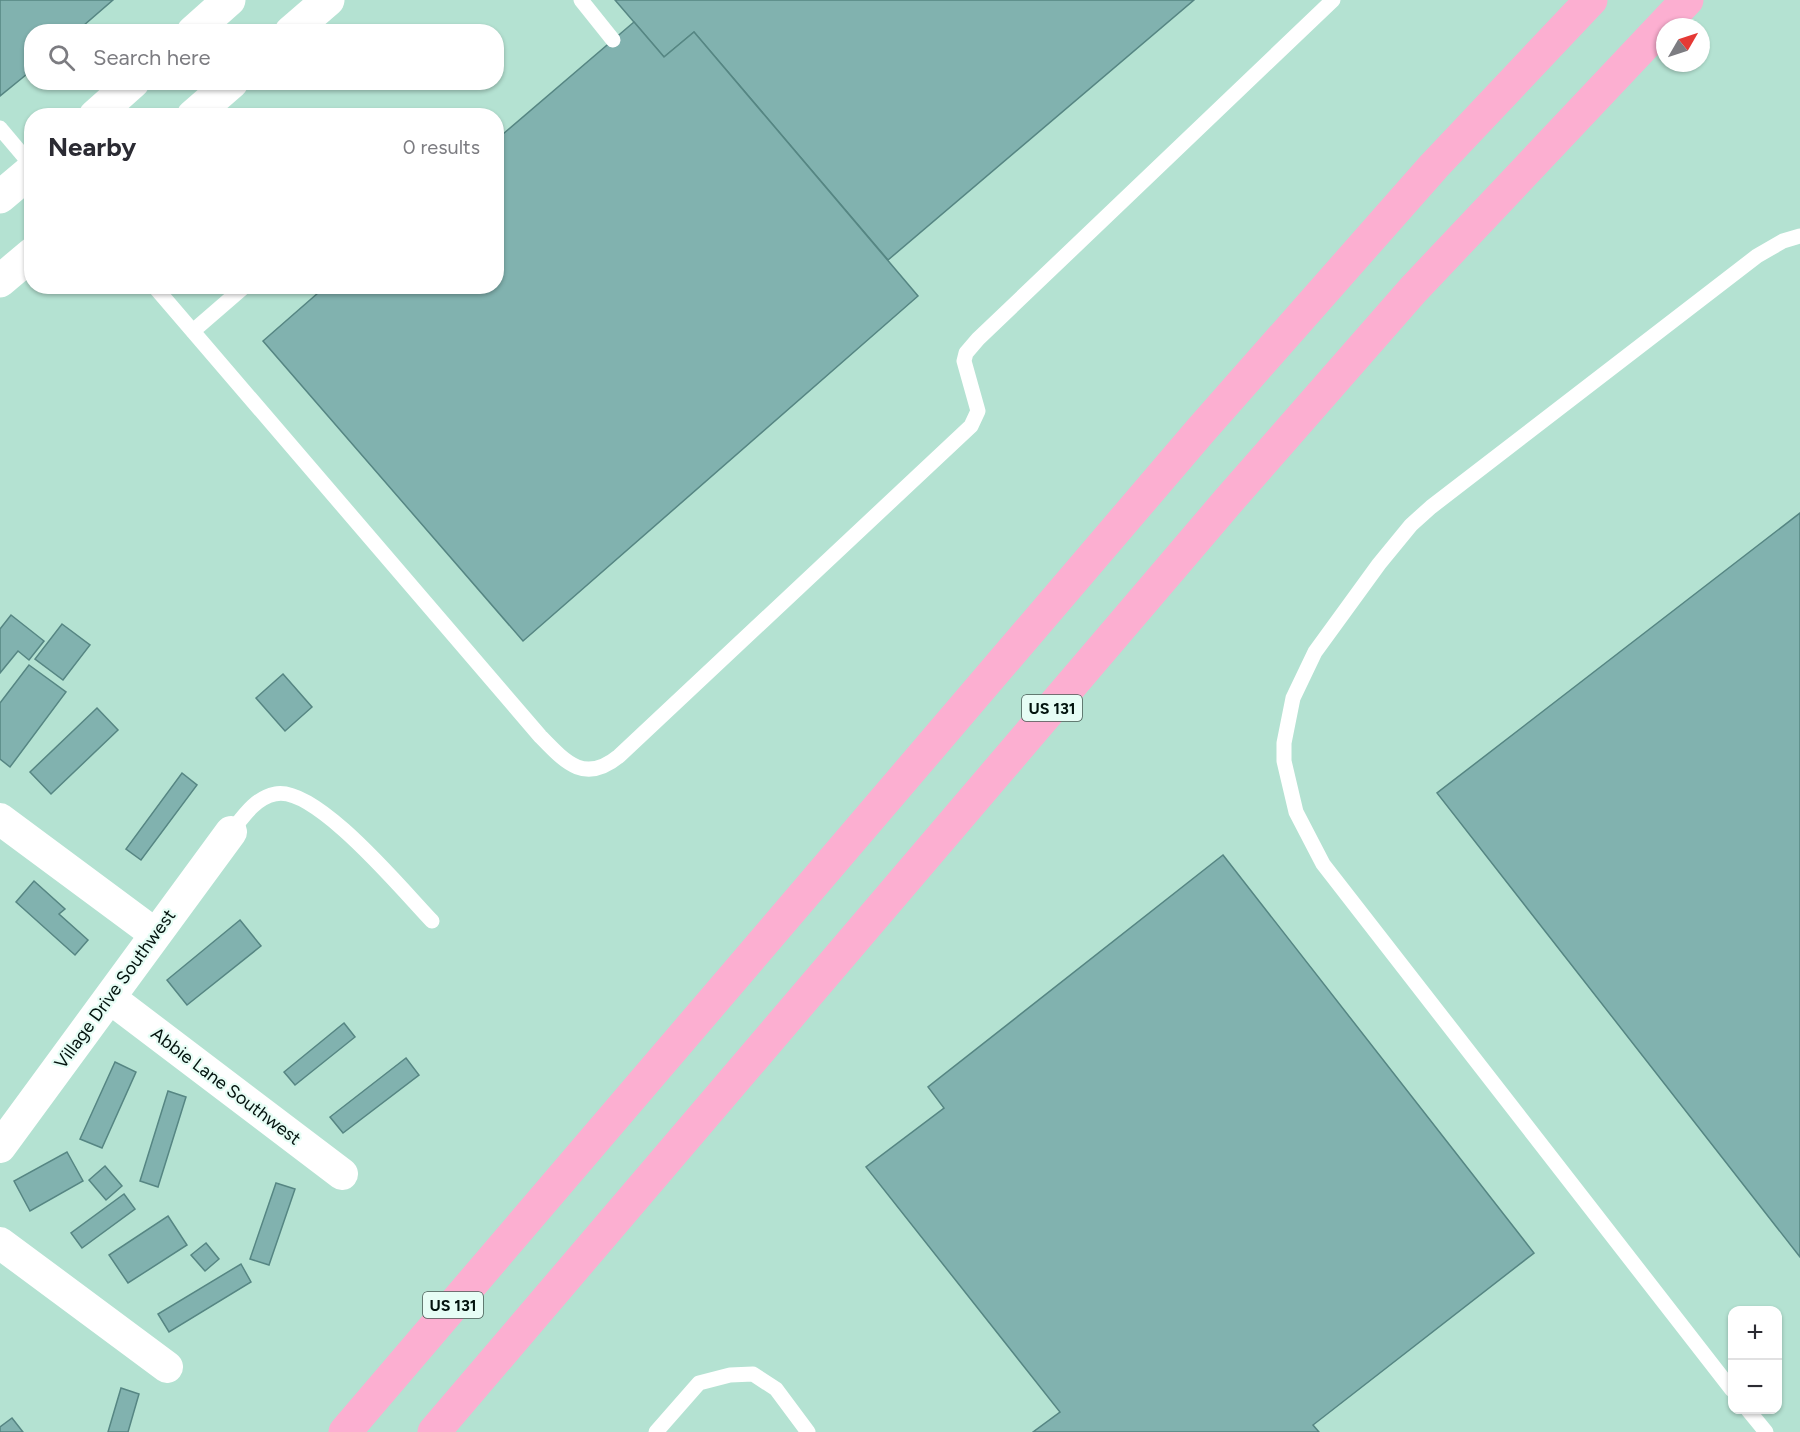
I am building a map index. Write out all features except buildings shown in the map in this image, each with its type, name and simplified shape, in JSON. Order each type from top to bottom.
[{"type":"highway","name":"US 131","points":[[345,1432],[1201,430],[1434,166],[1591,0]]},
{"type":"highway","name":"US 131","points":[[434,1432],[1229,500],[1413,290],[1687,0]]},
{"type":"main road","points":[[202,24],[229,0]]},
{"type":"main road","points":[[300,24],[328,0]]},
{"type":"main road","points":[[104,108],[124,90]]},
{"type":"main road","points":[[203,108],[223,90]]},
{"type":"main road","points":[[0,197],[24,175]]},
{"type":"main road","points":[[0,281],[24,261]]},
{"type":"street","points":[[0,819],[155,934]]},
{"type":"street","name":"Village Drive Southwest","points":[[0,1147],[231,832]]},
{"type":"street","name":"Abbie Lane Southwest","points":[[110,998],[342,1174]]},
{"type":"street","points":[[0,1243],[167,1367]]},
{"type":"lane","points":[[580,0],[613,40]]},
{"type":"lane","points":[[161,294],[540,736],[571,764],[592,771],[602,769],[619,756],[971,426],[978,411],[964,362],[966,353],[1333,0]]},
{"type":"lane","points":[[0,128],[24,158]]},
{"type":"lane","points":[[1728,1385],[1323,864],[1296,812],[1289,789],[1284,743],[1293,698],[1315,652],[1379,564],[1411,525],[1474,472],[1742,267],[1783,241],[1800,236]]},
{"type":"lane","points":[[192,331],[236,294]]},
{"type":"lane","points":[[231,832],[254,805],[265,797],[277,793],[292,793],[303,798],[342,828],[432,921]]},
{"type":"lane","points":[[656,1432],[699,1383],[730,1375],[753,1374],[776,1389],[808,1432]]},
{"type":"lane","points":[[1751,1414],[1766,1432]]}]
